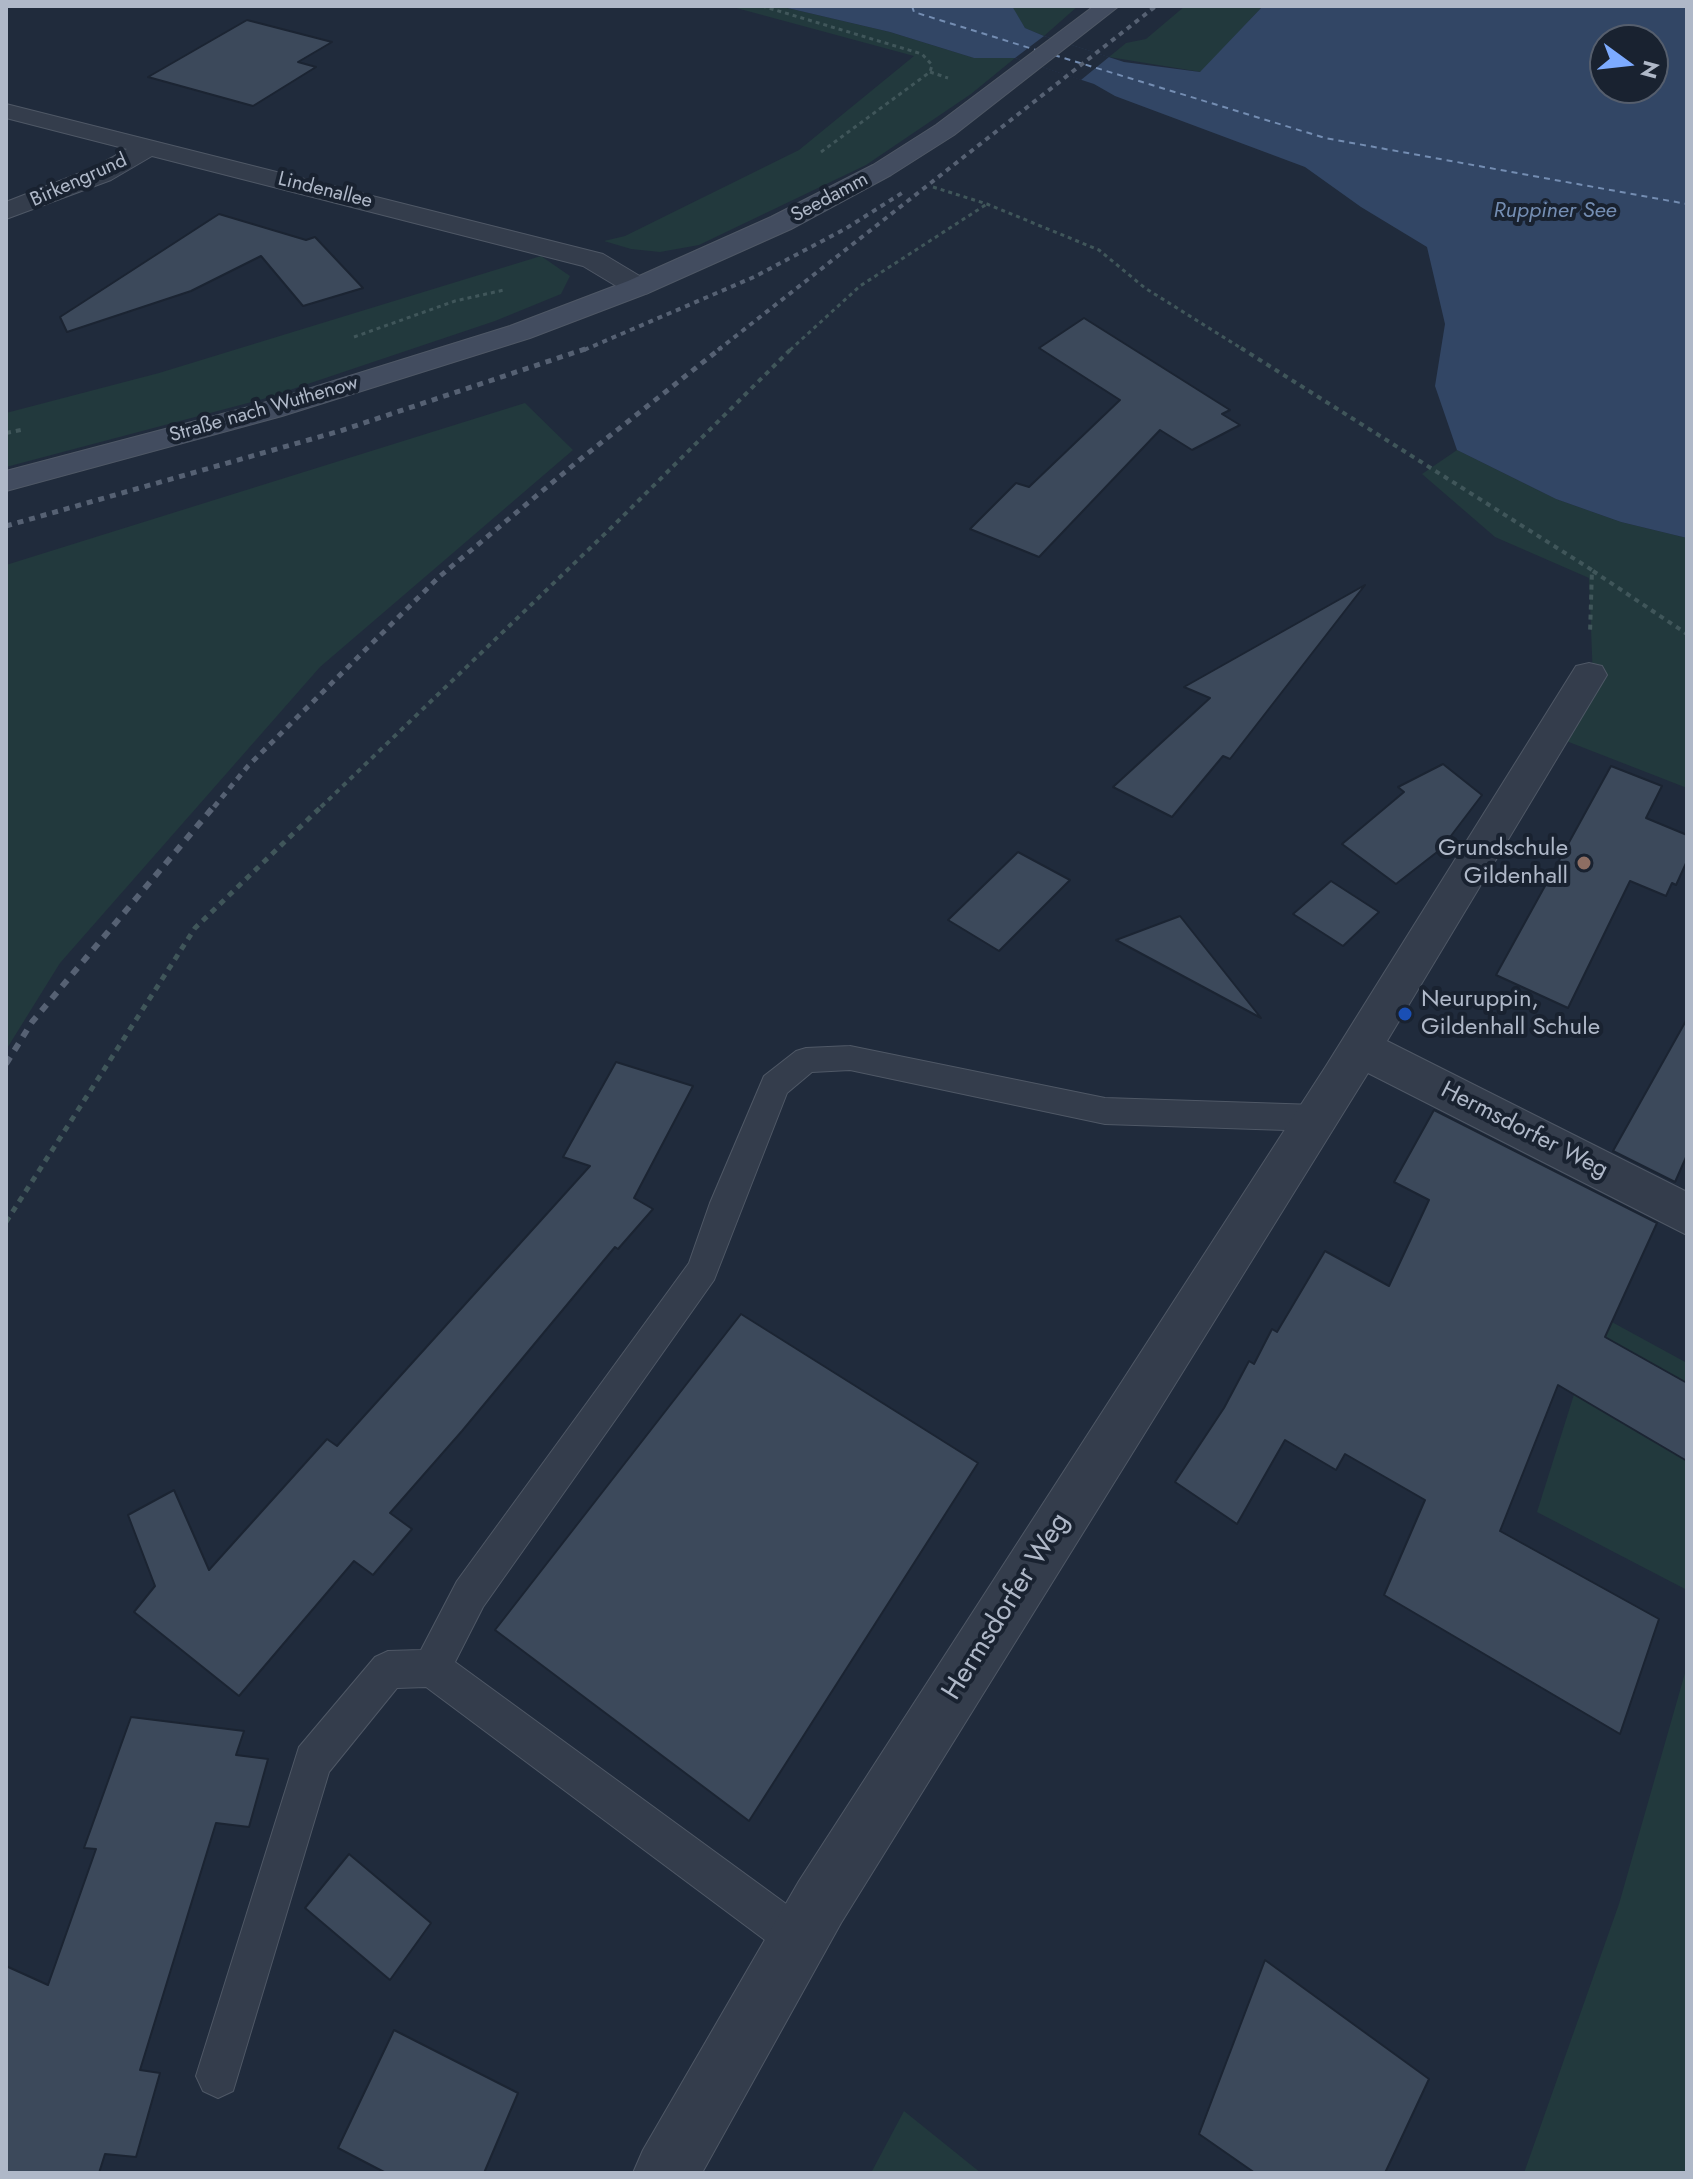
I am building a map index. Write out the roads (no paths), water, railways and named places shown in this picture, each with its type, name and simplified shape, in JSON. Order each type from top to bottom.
[{"type":"main road","name":"Seedamm","points":[[520,332],[638,287],[781,223],[882,170],[945,130],[1108,6]]},
{"type":"main road","name":"Straße nach Wuthenow","points":[[6,481],[271,410],[520,332]]},
{"type":"street","name":"Lindenallee","points":[[6,111],[593,260],[638,287]]},
{"type":"street","name":"Birkengrund","points":[[6,211],[102,174],[151,146]]},
{"type":"street","name":"Hermsdorfer Weg","points":[[666,2173],[829,1889],[1360,1048],[1589,675]]},
{"type":"street","name":"Hermsdorfer Weg","points":[[1360,1048],[1687,1215]]},
{"type":"lane","points":[[432,1668],[470,1594],[703,1270],[726,1203],[775,1085],[806,1060],[850,1058],[1105,1111],[1316,1118]]},
{"type":"lane","points":[[218,2076],[313,1761],[388,1670],[432,1668],[800,1940]]},
{"type":"water","name":"Ruppiner See","points":[[779,6],[1012,6],[1025,28],[1044,36],[1124,62],[1200,72],[1263,6],[1687,6],[1687,538],[1621,522],[1556,499],[1457,450],[1435,386],[1445,324],[1427,247],[1361,207],[1305,167],[1115,96],[1094,84],[1015,58],[974,58],[890,32]]},
{"type":"railway","points":[[718,350],[1156,6]]},
{"type":"railway","points":[[584,350],[754,277],[845,229],[902,193]]},
{"type":"railway","points":[[6,526],[340,431],[588,348]]},
{"type":"railway","points":[[214,807],[248,766],[439,577],[721,348]]},
{"type":"railway","points":[[6,1064],[32,1022],[215,805]]},
{"type":"place","name":"Grundschule Gildenhall","points":[[1584,863]]},
{"type":"place","name":"Neuruppin, Gildenhall Schule","points":[[1405,1014]]}]
